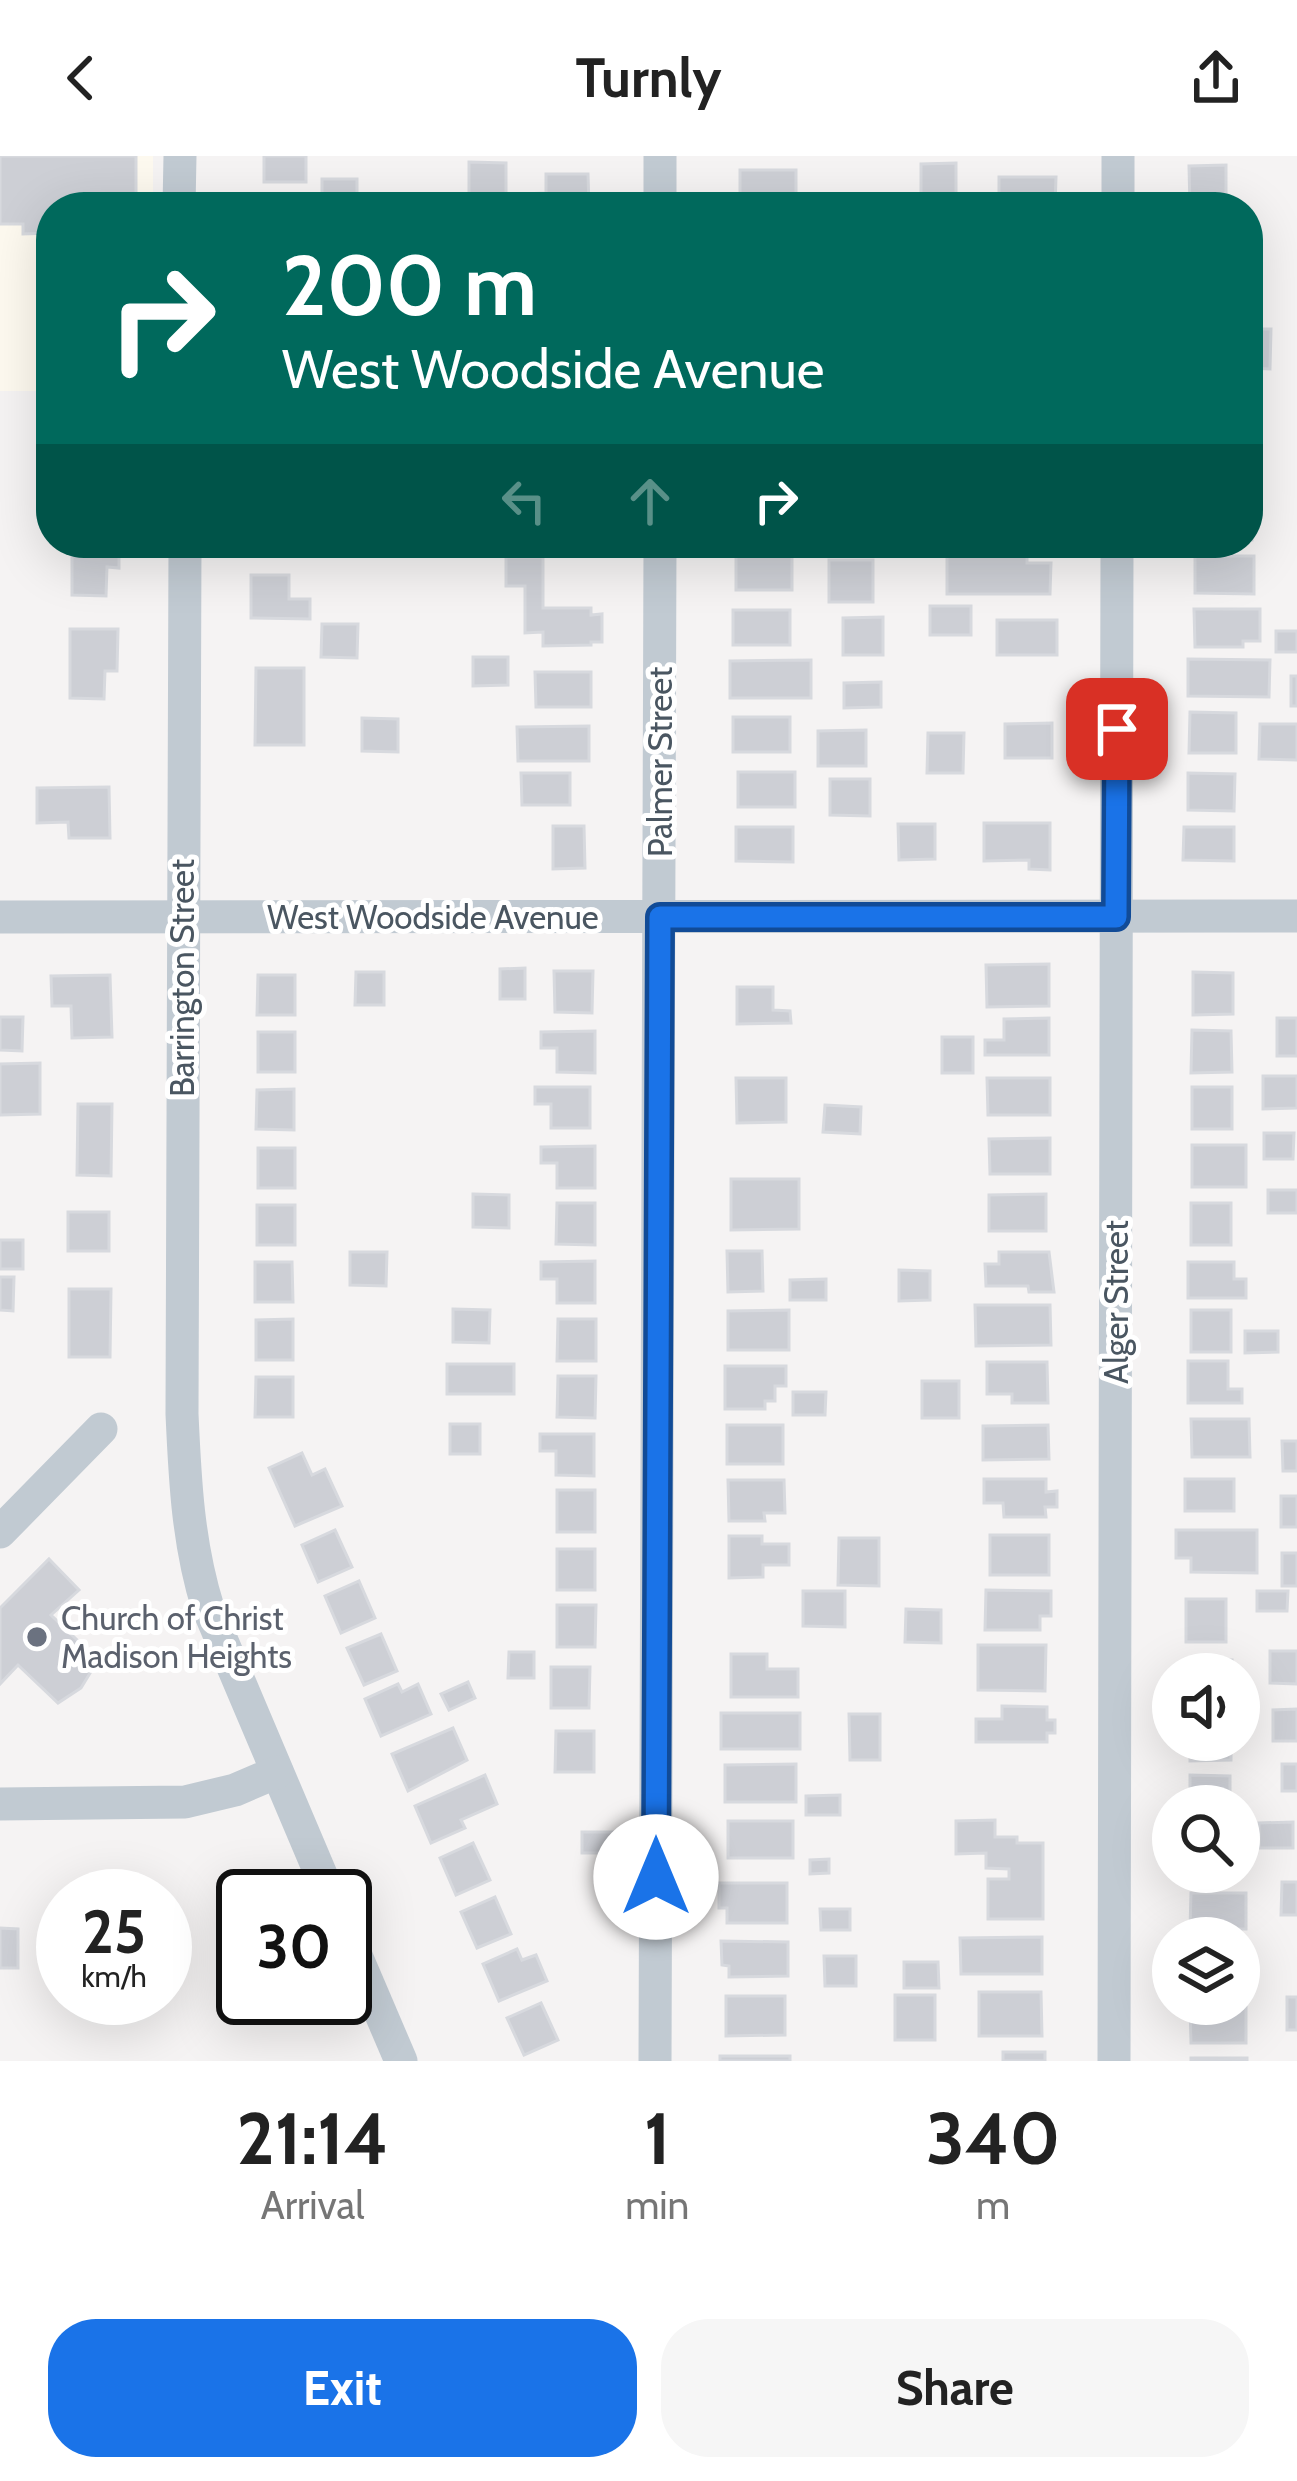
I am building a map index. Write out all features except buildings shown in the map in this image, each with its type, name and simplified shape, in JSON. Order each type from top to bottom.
[{"type":"street","points":[[179,192],[180,156]]},
{"type":"street","points":[[660,192],[661,156]]},
{"type":"street","points":[[1118,156],[1118,192]]},
{"type":"street","name":"Barrington Street","points":[[185,558],[182,1414],[186,1513],[193,1561],[208,1608],[319,1869]]},
{"type":"street","name":"Palmer Street","points":[[655,2061],[660,558]]},
{"type":"street","name":"Alger Street","points":[[1114,2061],[1117,558]]},
{"type":"street","name":"West Woodside Avenue","points":[[0,917],[1297,916]]},
{"type":"street","points":[[0,1532],[100,1429]]},
{"type":"street","points":[[0,1804],[185,1802],[235,1790],[278,1772]]},
{"type":"street","points":[[372,1993],[401,2061]]},
{"type":"shaded area","points":[[0,156],[153,156],[153,192],[36,192],[36,391],[0,391]]},
{"type":"place","name":"Church of Christ Madison Heights","points":[[37,1637]]},
{"type":"route","points":[[656,1877],[660,917],[1116,917],[1117,729]]}]
